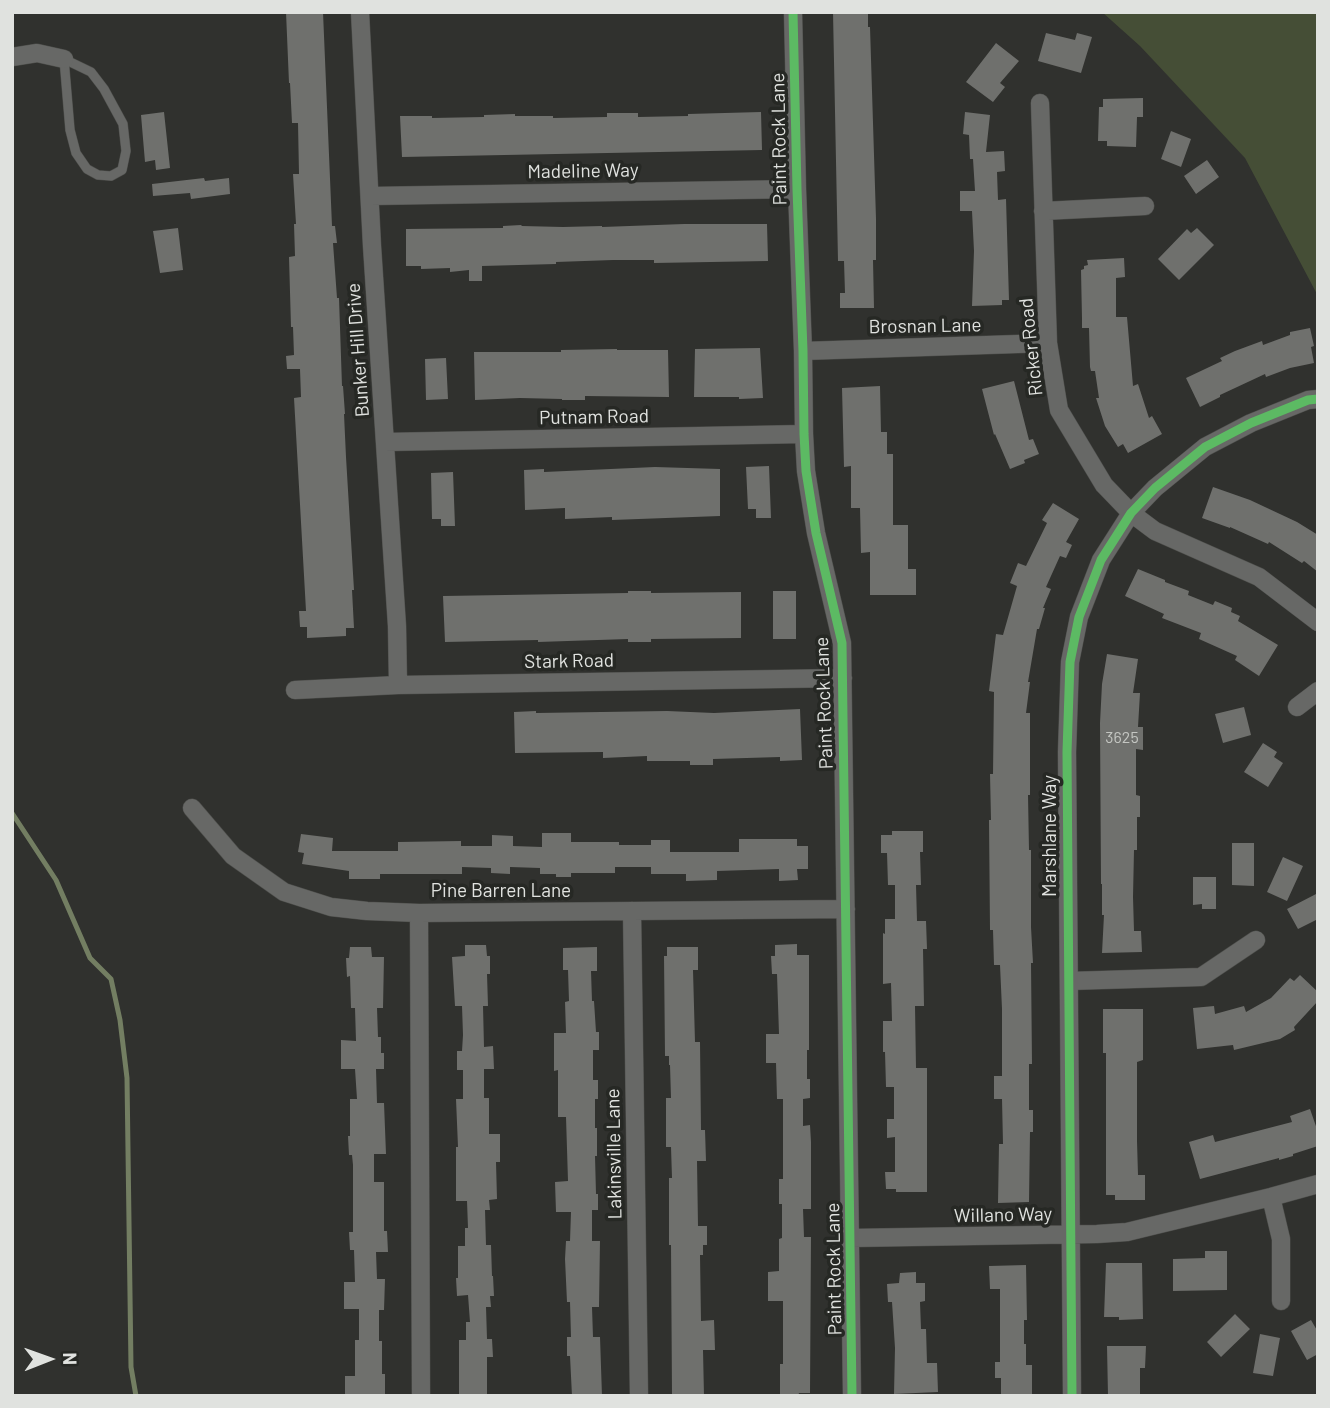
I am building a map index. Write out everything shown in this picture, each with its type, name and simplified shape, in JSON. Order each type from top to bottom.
[{"type":"street","name":"Bunker Hill Drive","points":[[360,12],[397,626],[398,685]]},
{"type":"street","name":"Paint Rock Lane","points":[[793,12],[806,471],[816,533],[842,643],[852,1396]]},
{"type":"street","points":[[12,57],[37,53],[64,60]]},
{"type":"street","name":"Ricker Road","points":[[1040,103],[1048,343],[1059,410],[1104,485],[1131,513],[1155,531],[1259,577],[1318,622]]},
{"type":"street","name":"Madeline Way","points":[[371,195],[797,189]]},
{"type":"street","points":[[1043,211],[1145,206]]},
{"type":"street","name":"Brosnan Lane","points":[[803,351],[1048,343]]},
{"type":"street","name":"Marshlane Way","points":[[1072,1396],[1067,752],[1070,662],[1079,617],[1101,561],[1131,513],[1155,488],[1205,447],[1251,423],[1308,400],[1318,399]]},
{"type":"street","name":"Putnam Road","points":[[384,442],[804,434]]},
{"type":"street","name":"Stark Road","points":[[295,690],[398,685],[843,678]]},
{"type":"street","points":[[1297,707],[1318,691]]},
{"type":"street","name":"Pine Barren Lane","points":[[192,808],[233,856],[284,892],[331,907],[419,913],[846,909]]},
{"type":"street","name":"Lakinsville Lane","points":[[632,911],[639,1396]]},
{"type":"street","points":[[419,913],[421,1396]]},
{"type":"street","points":[[1069,981],[1201,977],[1256,940]]},
{"type":"street","name":"Willano Way","points":[[851,1238],[1127,1232],[1318,1184]]},
{"type":"street","points":[[1271,1197],[1281,1239],[1281,1301]]},
{"type":"lane","points":[[64,60],[91,72],[104,89],[122,124],[126,151],[122,170],[111,176],[98,175],[87,169],[76,153],[70,130],[64,60]]},
{"type":"green space","points":[[1102,12],[1318,12],[1318,296],[1245,158],[1140,46]]},
{"type":"building","points":[[286,12],[323,12],[332,226],[335,226],[337,243],[333,243],[339,298],[354,590],[354,628],[346,628],[346,636],[307,638],[307,627],[300,627],[299,611],[306,611],[294,398],[301,397],[300,369],[287,369],[286,356],[294,355],[289,257],[295,256],[293,174],[299,174],[298,123],[292,123]]},
{"type":"building","points":[[833,12],[868,12],[876,219],[874,308],[840,308],[840,293],[845,293],[844,261],[838,261]]},
{"type":"building","points":[[1046,33],[1075,40],[1077,33],[1092,37],[1081,73],[1038,61]]},
{"type":"building","points":[[996,43],[1019,61],[1000,83],[1005,87],[993,102],[966,82]]},
{"type":"building","points":[[1143,98],[1143,117],[1137,117],[1136,147],[1107,146],[1107,141],[1098,141],[1099,107],[1103,107],[1103,99]]},
{"type":"building","points":[[164,112],[170,168],[156,170],[155,160],[145,162],[141,115]]},
{"type":"building","points":[[761,112],[762,150],[402,157],[400,116],[432,118],[515,114],[553,118],[607,117],[607,113],[638,113],[638,117]]},
{"type":"building","points":[[965,112],[990,115],[986,152],[1004,151],[1005,171],[997,172],[998,200],[1006,199],[1009,300],[1002,300],[1002,305],[972,306],[972,211],[960,211],[960,191],[975,191],[969,135],[963,134]]},
{"type":"building","points":[[1171,131],[1191,139],[1181,167],[1161,159]]},
{"type":"building","points":[[1207,160],[1219,177],[1196,194],[1184,176]]},
{"type":"building","points":[[204,178],[205,181],[229,178],[230,194],[191,199],[190,193],[153,196],[152,184]]},
{"type":"building","points":[[767,224],[768,261],[654,263],[654,260],[613,260],[482,266],[482,281],[469,281],[469,270],[450,272],[450,268],[421,269],[421,266],[406,266],[406,229]]},
{"type":"building","points":[[178,228],[183,270],[160,273],[153,231]]},
{"type":"building","points":[[1197,228],[1214,245],[1179,280],[1158,259],[1187,229],[1191,233]]},
{"type":"building","points":[[1124,258],[1125,277],[1116,278],[1116,317],[1127,317],[1133,386],[1138,384],[1149,418],[1152,416],[1162,434],[1128,453],[1123,444],[1118,447],[1105,426],[1096,398],[1099,398],[1095,371],[1091,371],[1090,367],[1089,328],[1082,328],[1081,270],[1088,265],[1087,260]]},
{"type":"building","points":[[1310,328],[1314,363],[1266,377],[1265,374],[1200,407],[1186,378],[1222,361],[1220,358],[1235,351],[1262,341],[1263,345],[1290,335],[1290,332]]},
{"type":"building","points":[[760,348],[763,398],[694,397],[695,349]]},
{"type":"building","points":[[668,350],[669,397],[585,396],[585,400],[475,400],[474,352]]},
{"type":"building","points":[[446,358],[448,399],[426,400],[425,359]]},
{"type":"building","points":[[1014,381],[1029,440],[1033,439],[1039,454],[1010,469],[994,435],[982,389]]},
{"type":"building","points":[[880,386],[881,432],[887,432],[887,454],[893,454],[893,525],[908,525],[908,569],[916,569],[916,595],[870,595],[870,552],[861,553],[860,508],[851,508],[851,466],[844,467],[842,388]]},
{"type":"building","points":[[769,466],[771,518],[756,518],[756,509],[748,509],[746,467]]},
{"type":"building","points":[[655,467],[720,469],[720,516],[565,519],[565,508],[525,510],[524,470],[544,469],[544,472]]},
{"type":"building","points":[[453,472],[455,526],[441,526],[441,519],[432,519],[431,473]]},
{"type":"building","points":[[1213,487],[1250,500],[1318,535],[1318,572],[1269,542],[1268,544],[1202,518]]},
{"type":"building","points":[[1053,503],[1079,519],[1066,542],[1072,545],[1066,558],[1060,556],[1046,587],[1051,589],[1037,629],[1028,682],[1026,713],[1030,713],[1028,795],[1033,963],[1029,1110],[1033,1110],[1033,1132],[1030,1132],[1029,1202],[998,1203],[999,1144],[1003,1144],[1002,1099],[994,1099],[994,1076],[1002,1076],[1002,1009],[1000,965],[994,965],[993,930],[990,930],[989,820],[990,774],[993,774],[994,692],[989,691],[996,634],[1003,635],[1017,586],[1010,583],[1018,563],[1026,566],[1047,523],[1042,520]]},
{"type":"building","points":[[1138,569],[1189,591],[1188,595],[1213,605],[1215,601],[1232,608],[1231,612],[1240,616],[1238,621],[1278,645],[1259,676],[1235,660],[1237,656],[1199,639],[1201,633],[1162,618],[1164,614],[1125,596]]},
{"type":"building","points":[[628,591],[741,592],[741,638],[651,639],[651,642],[628,642],[628,639],[445,642],[443,596]]},
{"type":"building","points":[[773,591],[796,591],[796,639],[773,639]]},
{"type":"building","points":[[1107,654],[1138,659],[1133,693],[1140,693],[1138,727],[1143,727],[1143,750],[1136,749],[1136,795],[1140,796],[1140,817],[1137,817],[1137,850],[1134,850],[1133,897],[1134,931],[1141,931],[1142,952],[1102,953],[1104,915],[1101,884],[1100,723]]},
{"type":"building","points":[[1244,707],[1251,735],[1223,743],[1215,714]]},
{"type":"building","points":[[800,709],[802,760],[780,761],[780,757],[713,759],[713,765],[690,765],[690,761],[647,761],[647,756],[603,758],[603,752],[515,753],[514,712],[714,713]]},
{"type":"building","points":[[1263,743],[1277,752],[1274,757],[1283,763],[1268,787],[1244,772]]},
{"type":"building","points":[[892,831],[923,831],[923,852],[920,852],[921,885],[916,885],[917,921],[926,921],[927,949],[923,949],[924,1006],[915,1006],[916,1068],[927,1068],[927,1192],[896,1192],[896,1189],[886,1189],[885,1172],[895,1172],[895,1137],[887,1138],[887,1119],[894,1119],[894,1087],[886,1087],[883,1052],[883,1021],[892,1021],[891,983],[883,984],[883,933],[885,934],[885,919],[895,919],[895,885],[888,885],[887,853],[881,853],[881,835],[892,835]]},
{"type":"building","points":[[542,833],[571,833],[571,842],[619,842],[619,845],[651,845],[651,840],[670,840],[670,852],[739,852],[739,839],[797,839],[797,846],[808,846],[808,869],[797,869],[798,880],[779,881],[779,869],[717,871],[717,880],[686,881],[686,874],[651,874],[651,867],[615,867],[615,873],[571,873],[571,877],[556,877],[556,874],[540,874],[540,868],[510,867],[510,874],[491,873],[491,868],[462,867],[462,874],[380,874],[380,879],[349,879],[349,871],[302,864],[304,853],[298,852],[301,834],[333,838],[332,851],[398,851],[398,842],[461,841],[461,846],[492,846],[492,835],[513,836],[513,846],[542,847]]},
{"type":"building","points":[[1232,843],[1254,843],[1254,886],[1232,885]]},
{"type":"building","points":[[1283,857],[1303,866],[1287,901],[1267,892]]},
{"type":"building","points":[[1193,877],[1216,877],[1216,909],[1202,909],[1202,904],[1193,905]]},
{"type":"building","points":[[1318,893],[1318,919],[1298,929],[1287,909]]},
{"type":"building","points":[[797,944],[797,955],[809,955],[807,1079],[810,1079],[810,1098],[803,1099],[803,1126],[810,1125],[811,1209],[803,1209],[804,1237],[811,1237],[810,1393],[780,1396],[783,1301],[768,1301],[768,1272],[779,1271],[779,1239],[782,1238],[779,1179],[783,1179],[783,1099],[777,1099],[776,1063],[766,1063],[766,1034],[779,1034],[777,974],[772,974],[771,956],[775,956],[775,945]]},
{"type":"building","points":[[465,945],[486,945],[487,956],[490,956],[490,974],[487,974],[488,1006],[483,1006],[484,1047],[493,1046],[494,1069],[484,1069],[484,1098],[489,1098],[489,1134],[500,1134],[500,1162],[496,1162],[497,1199],[489,1200],[490,1210],[485,1210],[486,1245],[491,1245],[494,1296],[490,1296],[491,1307],[486,1307],[487,1339],[492,1339],[493,1357],[487,1357],[487,1396],[459,1396],[459,1340],[466,1340],[466,1322],[470,1322],[468,1295],[457,1296],[456,1278],[458,1246],[465,1246],[465,1228],[468,1228],[467,1201],[456,1201],[456,1099],[463,1099],[463,1070],[457,1070],[457,1051],[462,1051],[463,1035],[462,1006],[455,1006],[452,957],[465,956]]},
{"type":"building","points":[[350,947],[371,947],[372,957],[384,957],[383,1008],[377,1008],[378,1037],[381,1037],[381,1053],[384,1053],[384,1069],[376,1069],[377,1103],[384,1103],[386,1154],[374,1154],[374,1182],[384,1182],[384,1231],[387,1231],[388,1252],[376,1252],[377,1279],[385,1279],[384,1310],[379,1310],[379,1341],[382,1341],[385,1396],[345,1396],[345,1376],[355,1376],[355,1340],[359,1340],[359,1309],[344,1309],[344,1282],[355,1282],[354,1250],[350,1250],[349,1232],[353,1232],[353,1165],[352,1155],[349,1155],[348,1136],[350,1099],[357,1099],[355,1069],[341,1069],[341,1040],[356,1041],[355,1008],[351,1008],[350,976],[347,977],[346,958],[349,958]]},
{"type":"building","points":[[597,947],[597,971],[591,971],[596,1032],[599,1032],[599,1050],[593,1050],[593,1080],[598,1080],[598,1099],[595,1099],[595,1156],[598,1210],[592,1210],[592,1241],[600,1241],[599,1307],[592,1307],[593,1337],[600,1337],[602,1396],[572,1396],[570,1356],[567,1356],[567,1337],[571,1337],[565,1259],[566,1241],[570,1241],[571,1212],[556,1212],[555,1182],[568,1181],[566,1117],[558,1117],[558,1070],[554,1071],[554,1033],[566,1033],[568,970],[563,970],[563,948]]},
{"type":"building","points":[[667,947],[698,947],[698,970],[693,970],[695,1042],[700,1042],[701,1130],[705,1130],[706,1161],[697,1161],[698,1226],[707,1226],[707,1245],[703,1245],[703,1255],[700,1255],[701,1321],[714,1320],[715,1350],[703,1350],[704,1396],[672,1396],[669,1178],[672,1178],[671,1147],[666,1147],[666,1098],[671,1098],[669,1056],[665,1056],[664,956],[667,956]]},
{"type":"building","points":[[1300,975],[1318,992],[1318,1001],[1294,1027],[1295,1030],[1280,1039],[1234,1050],[1233,1045],[1197,1049],[1193,1008],[1214,1006],[1215,1014],[1244,1006],[1246,1012],[1271,998],[1290,978],[1294,981]]},
{"type":"building","points":[[1103,1009],[1143,1009],[1143,1060],[1137,1062],[1137,1141],[1138,1175],[1145,1175],[1145,1200],[1115,1200],[1115,1195],[1106,1195],[1106,1053],[1103,1053]]},
{"type":"building","points":[[1310,1109],[1318,1132],[1318,1146],[1279,1160],[1200,1179],[1189,1142],[1213,1135],[1215,1142],[1292,1122],[1290,1116]]},
{"type":"building","points":[[1205,1251],[1227,1251],[1227,1290],[1173,1291],[1173,1259],[1205,1258]]},
{"type":"building","points":[[1106,1263],[1142,1263],[1143,1319],[1119,1320],[1119,1317],[1104,1317]]},
{"type":"building","points":[[1026,1265],[1027,1320],[1024,1320],[1024,1344],[1026,1365],[1032,1365],[1032,1396],[1001,1396],[1001,1378],[995,1378],[995,1362],[1000,1362],[1000,1289],[990,1289],[989,1266]]},
{"type":"building","points":[[916,1272],[916,1283],[925,1283],[925,1301],[920,1302],[921,1329],[926,1329],[927,1363],[937,1363],[938,1392],[894,1394],[895,1348],[892,1302],[888,1302],[887,1284],[899,1283],[900,1273]]},
{"type":"building","points":[[1235,1314],[1250,1329],[1221,1357],[1207,1342]]},
{"type":"building","points":[[1311,1320],[1318,1332],[1318,1354],[1307,1360],[1291,1331]]},
{"type":"building","points":[[1260,1334],[1280,1338],[1273,1376],[1253,1373]]},
{"type":"building","points":[[1107,1346],[1146,1346],[1145,1368],[1140,1368],[1140,1396],[1108,1396]]},
{"type":"waterway","points":[[12,813],[56,880],[90,958],[111,979],[120,1020],[127,1078],[131,1367],[136,1396]]},
{"type":"cycle path","points":[[793,12],[806,471],[816,533],[842,643],[852,1396]]},
{"type":"cycle path","points":[[1072,1396],[1067,752],[1070,662],[1079,617],[1101,560],[1131,513],[1155,488],[1205,447],[1251,423],[1308,400],[1318,399]]}]
